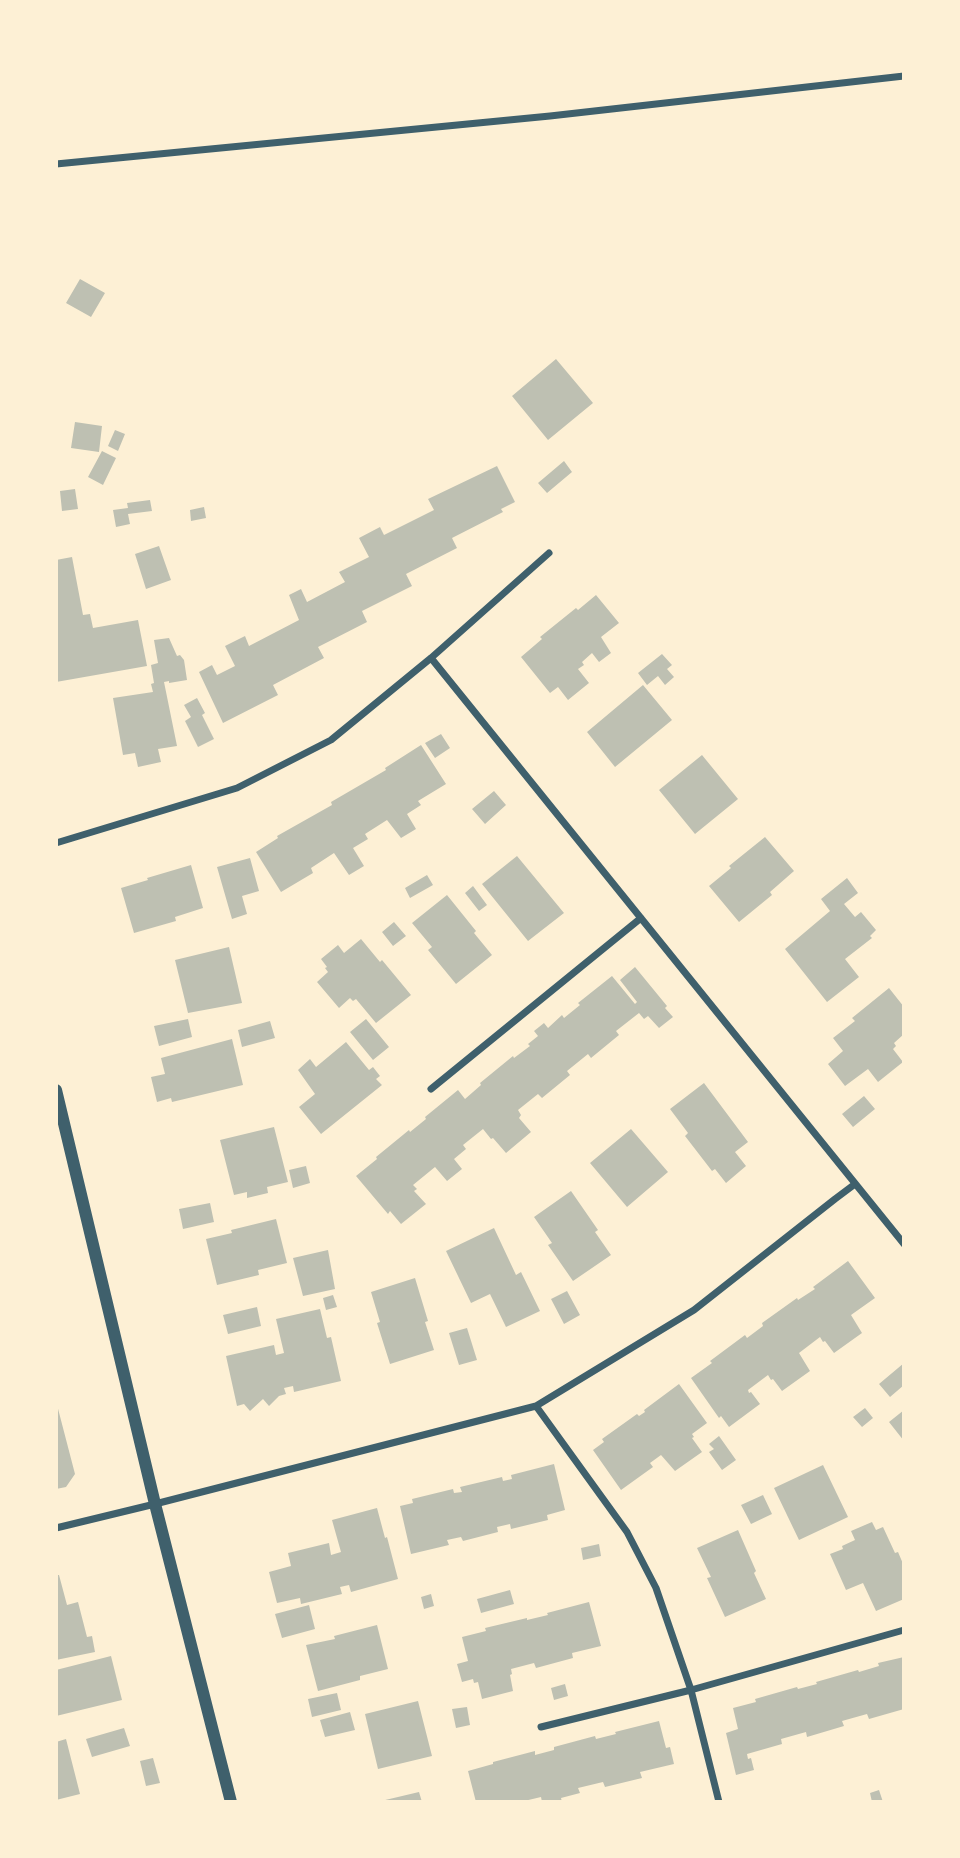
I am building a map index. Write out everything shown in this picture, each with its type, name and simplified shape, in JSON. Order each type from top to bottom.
[{"type":"street","points":[[56,164],[564,114],[904,76]]},
{"type":"street","points":[[56,843],[237,788],[331,740],[431,658],[549,553]]},
{"type":"street","points":[[431,658],[904,1244]]},
{"type":"street","points":[[431,1089],[641,918]]},
{"type":"street","points":[[56,1090],[155,1504],[231,1802]]},
{"type":"street","points":[[56,1528],[536,1406],[694,1310],[855,1184]]},
{"type":"street","points":[[536,1406],[627,1532],[656,1588],[691,1690],[719,1802]]},
{"type":"street","points":[[541,1727],[691,1690],[904,1630]]},
{"type":"building","points":[[80,279],[105,293],[91,317],[66,303]]},
{"type":"building","points":[[556,359],[593,403],[548,440],[512,396]]},
{"type":"building","points":[[75,422],[102,426],[99,452],[71,448]]},
{"type":"building","points":[[115,430],[125,434],[118,451],[108,446]]},
{"type":"building","points":[[102,451],[116,458],[103,485],[88,477]]},
{"type":"building","points":[[564,461],[572,472],[547,493],[538,483]]},
{"type":"building","points":[[497,466],[515,502],[501,509],[503,512],[452,538],[457,548],[406,574],[412,586],[362,611],[367,622],[318,647],[324,658],[273,685],[278,695],[223,723],[199,672],[212,665],[217,675],[235,666],[225,646],[245,636],[249,646],[299,620],[289,595],[301,589],[307,602],[345,582],[339,572],[369,557],[359,538],[380,527],[384,535],[434,510],[428,499]]},
{"type":"building","points":[[75,489],[78,509],[62,511],[60,491]]},
{"type":"building","points":[[150,500],[152,511],[128,514],[130,524],[116,527],[113,510],[128,508],[127,503]]},
{"type":"building","points":[[204,507],[206,518],[191,521],[190,510]]},
{"type":"building","points":[[159,546],[171,580],[146,589],[135,554]]},
{"type":"building","points":[[72,557],[83,615],[90,614],[93,628],[138,620],[147,666],[56,682],[56,560]]},
{"type":"building","points":[[596,595],[619,623],[601,637],[611,653],[599,662],[592,653],[582,662],[584,665],[578,669],[589,683],[568,700],[558,687],[550,693],[521,657],[542,639],[540,637]]},
{"type":"building","points":[[169,638],[177,656],[180,655],[184,660],[187,680],[164,682],[177,746],[158,749],[161,762],[138,767],[135,753],[123,755],[113,698],[153,692],[151,665],[158,663],[154,640]]},
{"type":"building","points":[[662,654],[672,665],[667,669],[674,677],[665,685],[658,676],[647,685],[638,673]]},
{"type":"building","points":[[643,685],[672,720],[615,767],[587,732]]},
{"type":"building","points":[[197,698],[214,739],[198,747],[185,721],[191,717],[184,705]]},
{"type":"building","points":[[441,734],[450,748],[435,758],[425,743]]},
{"type":"building","points":[[421,745],[446,784],[418,801],[421,805],[407,814],[416,829],[401,838],[387,820],[365,834],[368,839],[353,848],[364,866],[349,875],[334,853],[311,868],[313,873],[281,892],[256,852]]},
{"type":"building","points":[[702,755],[738,799],[695,834],[659,790]]},
{"type":"building","points":[[494,791],[506,805],[485,824],[472,809]]},
{"type":"building","points":[[765,837],[794,871],[770,892],[772,895],[739,922],[709,886]]},
{"type":"building","points":[[517,856],[564,913],[528,941],[482,884]]},
{"type":"building","points":[[250,858],[259,891],[242,896],[247,914],[232,919],[217,867]]},
{"type":"building","points":[[191,865],[203,908],[175,917],[176,921],[134,933],[121,888]]},
{"type":"building","points":[[427,875],[433,885],[410,898],[405,888]]},
{"type":"building","points":[[847,878],[858,893],[844,904],[855,917],[861,912],[876,930],[870,936],[872,938],[845,959],[859,977],[827,1002],[785,949],[830,911],[821,899]]},
{"type":"building","points":[[473,886],[487,905],[479,911],[465,893]]},
{"type":"building","points":[[447,895],[492,955],[456,984],[428,950],[432,947],[412,923]]},
{"type":"building","points":[[394,922],[406,936],[393,946],[382,932]]},
{"type":"building","points":[[361,939],[411,995],[376,1023],[356,999],[353,1001],[350,998],[339,1008],[317,982],[328,972],[321,959],[338,945],[344,953]]},
{"type":"building","points":[[229,947],[242,1003],[188,1013],[175,960]]},
{"type":"building","points":[[635,967],[673,1017],[659,1028],[648,1016],[644,1019],[639,1013],[616,1031],[619,1035],[591,1058],[588,1054],[567,1071],[570,1075],[542,1098],[538,1094],[518,1110],[521,1115],[519,1118],[531,1132],[506,1153],[483,1129],[463,1145],[466,1149],[454,1159],[462,1169],[447,1181],[435,1167],[413,1185],[417,1189],[414,1191],[426,1204],[401,1224],[390,1211],[388,1214],[356,1176],[458,1090],[465,1099],[513,1056],[514,1058],[530,1046],[528,1044],[538,1036],[534,1031],[544,1023],[548,1028],[562,1015],[564,1018],[612,976],[635,1004],[637,1002],[620,980]]},
{"type":"building","points":[[889,988],[904,1007],[904,1034],[894,1043],[896,1046],[893,1049],[903,1062],[878,1082],[868,1069],[845,1086],[828,1064],[843,1051],[833,1038],[855,1021],[852,1018]]},
{"type":"building","points":[[188,1019],[192,1037],[159,1046],[154,1026]]},
{"type":"building","points":[[366,1019],[389,1047],[373,1060],[350,1032]]},
{"type":"building","points":[[270,1021],[275,1038],[242,1047],[238,1030]]},
{"type":"building","points":[[232,1039],[243,1085],[172,1102],[171,1098],[157,1102],[151,1077],[165,1074],[161,1058]]},
{"type":"building","points":[[346,1042],[369,1070],[373,1067],[380,1076],[376,1079],[382,1085],[321,1134],[299,1107],[315,1094],[298,1070],[310,1059],[316,1067]]},
{"type":"building","points":[[704,1083],[748,1142],[735,1152],[746,1166],[726,1183],[715,1169],[712,1171],[685,1136],[688,1133],[670,1109]]},
{"type":"building","points":[[864,1096],[875,1109],[853,1127],[842,1114]]},
{"type":"building","points":[[274,1127],[288,1182],[267,1187],[268,1193],[247,1198],[247,1192],[234,1195],[220,1140]]},
{"type":"building","points":[[631,1129],[668,1172],[627,1207],[590,1163]]},
{"type":"building","points":[[306,1166],[310,1183],[293,1188],[289,1170]]},
{"type":"building","points":[[571,1191],[598,1230],[595,1232],[611,1255],[573,1281],[548,1245],[552,1243],[534,1217]]},
{"type":"building","points":[[210,1203],[214,1222],[183,1229],[179,1209]]},
{"type":"building","points":[[276,1219],[287,1263],[258,1270],[259,1275],[217,1285],[206,1239]]},
{"type":"building","points":[[494,1228],[516,1275],[521,1272],[540,1311],[506,1327],[490,1294],[471,1303],[446,1251]]},
{"type":"building","points":[[328,1250],[335,1289],[303,1296],[293,1258]]},
{"type":"building","points":[[848,1261],[875,1298],[851,1315],[862,1333],[834,1353],[820,1337],[799,1353],[810,1371],[782,1391],[768,1375],[748,1390],[760,1404],[729,1427],[721,1416],[719,1418],[691,1378],[745,1335],[747,1338],[763,1326],[762,1323],[797,1298],[798,1300],[815,1289],[813,1287]]},
{"type":"building","points":[[415,1278],[434,1350],[390,1364],[377,1323],[380,1322],[371,1292]]},
{"type":"building","points":[[567,1291],[580,1315],[564,1324],[551,1299]]},
{"type":"building","points":[[333,1295],[337,1307],[326,1310],[323,1298]]},
{"type":"building","points":[[257,1307],[261,1326],[228,1334],[223,1315]]},
{"type":"building","points":[[320,1309],[327,1338],[331,1337],[341,1381],[294,1392],[293,1386],[284,1388],[286,1394],[279,1396],[269,1406],[263,1399],[250,1411],[244,1404],[237,1406],[226,1356],[274,1345],[276,1355],[284,1353],[276,1319]]},
{"type":"building","points":[[467,1328],[477,1360],[459,1365],[449,1333]]},
{"type":"building","points":[[904,1363],[904,1385],[890,1397],[879,1384]]},
{"type":"building","points":[[679,1384],[707,1423],[692,1434],[702,1452],[675,1471],[661,1455],[650,1463],[653,1467],[621,1490],[593,1450],[604,1442],[602,1439],[637,1414],[639,1416],[645,1412],[644,1410]]},
{"type":"building","points":[[56,1401],[75,1474],[66,1487],[56,1489]]},
{"type":"building","points":[[865,1408],[873,1418],[862,1427],[853,1417]]},
{"type":"building","points":[[904,1410],[904,1441],[889,1422]]},
{"type":"building","points":[[719,1436],[736,1460],[722,1470],[709,1452],[714,1449],[709,1444]]},
{"type":"building","points":[[554,1464],[565,1510],[547,1515],[548,1520],[511,1529],[510,1524],[497,1527],[498,1532],[463,1541],[461,1537],[447,1540],[449,1545],[411,1554],[400,1506],[413,1503],[412,1499],[453,1489],[454,1493],[462,1492],[460,1487],[502,1477],[503,1481],[512,1479],[511,1475]]},
{"type":"building","points":[[823,1465],[848,1517],[799,1540],[774,1488]]},
{"type":"building","points":[[763,1495],[772,1514],[751,1524],[741,1505]]},
{"type":"building","points":[[377,1508],[398,1579],[351,1592],[349,1585],[340,1587],[342,1594],[301,1604],[300,1598],[277,1603],[269,1572],[291,1566],[288,1553],[329,1543],[331,1555],[341,1552],[332,1520]]},
{"type":"building","points":[[872,1522],[876,1530],[883,1527],[904,1566],[904,1599],[876,1611],[863,1583],[846,1590],[830,1554],[855,1540],[851,1531]]},
{"type":"building","points":[[738,1530],[766,1599],[725,1617],[697,1548]]},
{"type":"building","points":[[599,1544],[601,1556],[583,1560],[581,1548]]},
{"type":"building","points":[[56,1575],[59,1575],[67,1605],[78,1602],[87,1637],[92,1636],[95,1652],[56,1660]]},
{"type":"building","points":[[510,1590],[514,1604],[481,1613],[477,1599]]},
{"type":"building","points":[[431,1594],[434,1606],[424,1609],[421,1597]]},
{"type":"building","points":[[589,1602],[601,1646],[572,1653],[573,1658],[536,1668],[534,1663],[511,1669],[513,1691],[482,1699],[478,1682],[474,1683],[473,1679],[462,1682],[457,1664],[468,1661],[462,1637],[486,1631],[485,1628],[548,1615],[547,1613]]},
{"type":"building","points":[[309,1605],[315,1629],[282,1638],[275,1614]]},
{"type":"building","points":[[377,1625],[388,1669],[318,1691],[306,1645]]},
{"type":"building","points":[[111,1656],[122,1700],[56,1716],[56,1670]]},
{"type":"building","points":[[904,1657],[904,1709],[869,1719],[867,1714],[842,1721],[844,1726],[807,1737],[806,1732],[781,1739],[782,1744],[747,1754],[754,1770],[736,1775],[726,1733],[738,1729],[733,1708],[756,1702],[755,1699],[817,1684],[816,1682],[858,1670],[859,1672],[879,1666],[878,1663]]},
{"type":"building","points":[[565,1684],[568,1696],[554,1700],[551,1688]]},
{"type":"building","points":[[337,1693],[341,1710],[312,1717],[308,1699]]},
{"type":"building","points":[[418,1701],[432,1756],[378,1769],[365,1714]]},
{"type":"building","points":[[467,1707],[470,1725],[456,1728],[452,1709]]},
{"type":"building","points":[[350,1712],[355,1730],[325,1737],[320,1720]]},
{"type":"building","points":[[659,1721],[666,1748],[670,1747],[674,1764],[640,1772],[642,1778],[605,1787],[603,1782],[578,1788],[580,1793],[561,1798],[562,1802],[542,1802],[541,1797],[520,1802],[476,1802],[468,1771],[535,1751],[535,1755],[554,1750],[554,1747],[595,1736],[596,1739]]},
{"type":"building","points":[[124,1728],[130,1746],[92,1757],[86,1739]]},
{"type":"building","points":[[66,1739],[80,1794],[56,1800],[56,1742]]},
{"type":"building","points":[[153,1758],[160,1783],[146,1786],[140,1761]]},
{"type":"building","points":[[879,1790],[883,1802],[872,1802],[870,1793]]},
{"type":"building","points":[[419,1792],[422,1802],[381,1802],[381,1801]]}]
